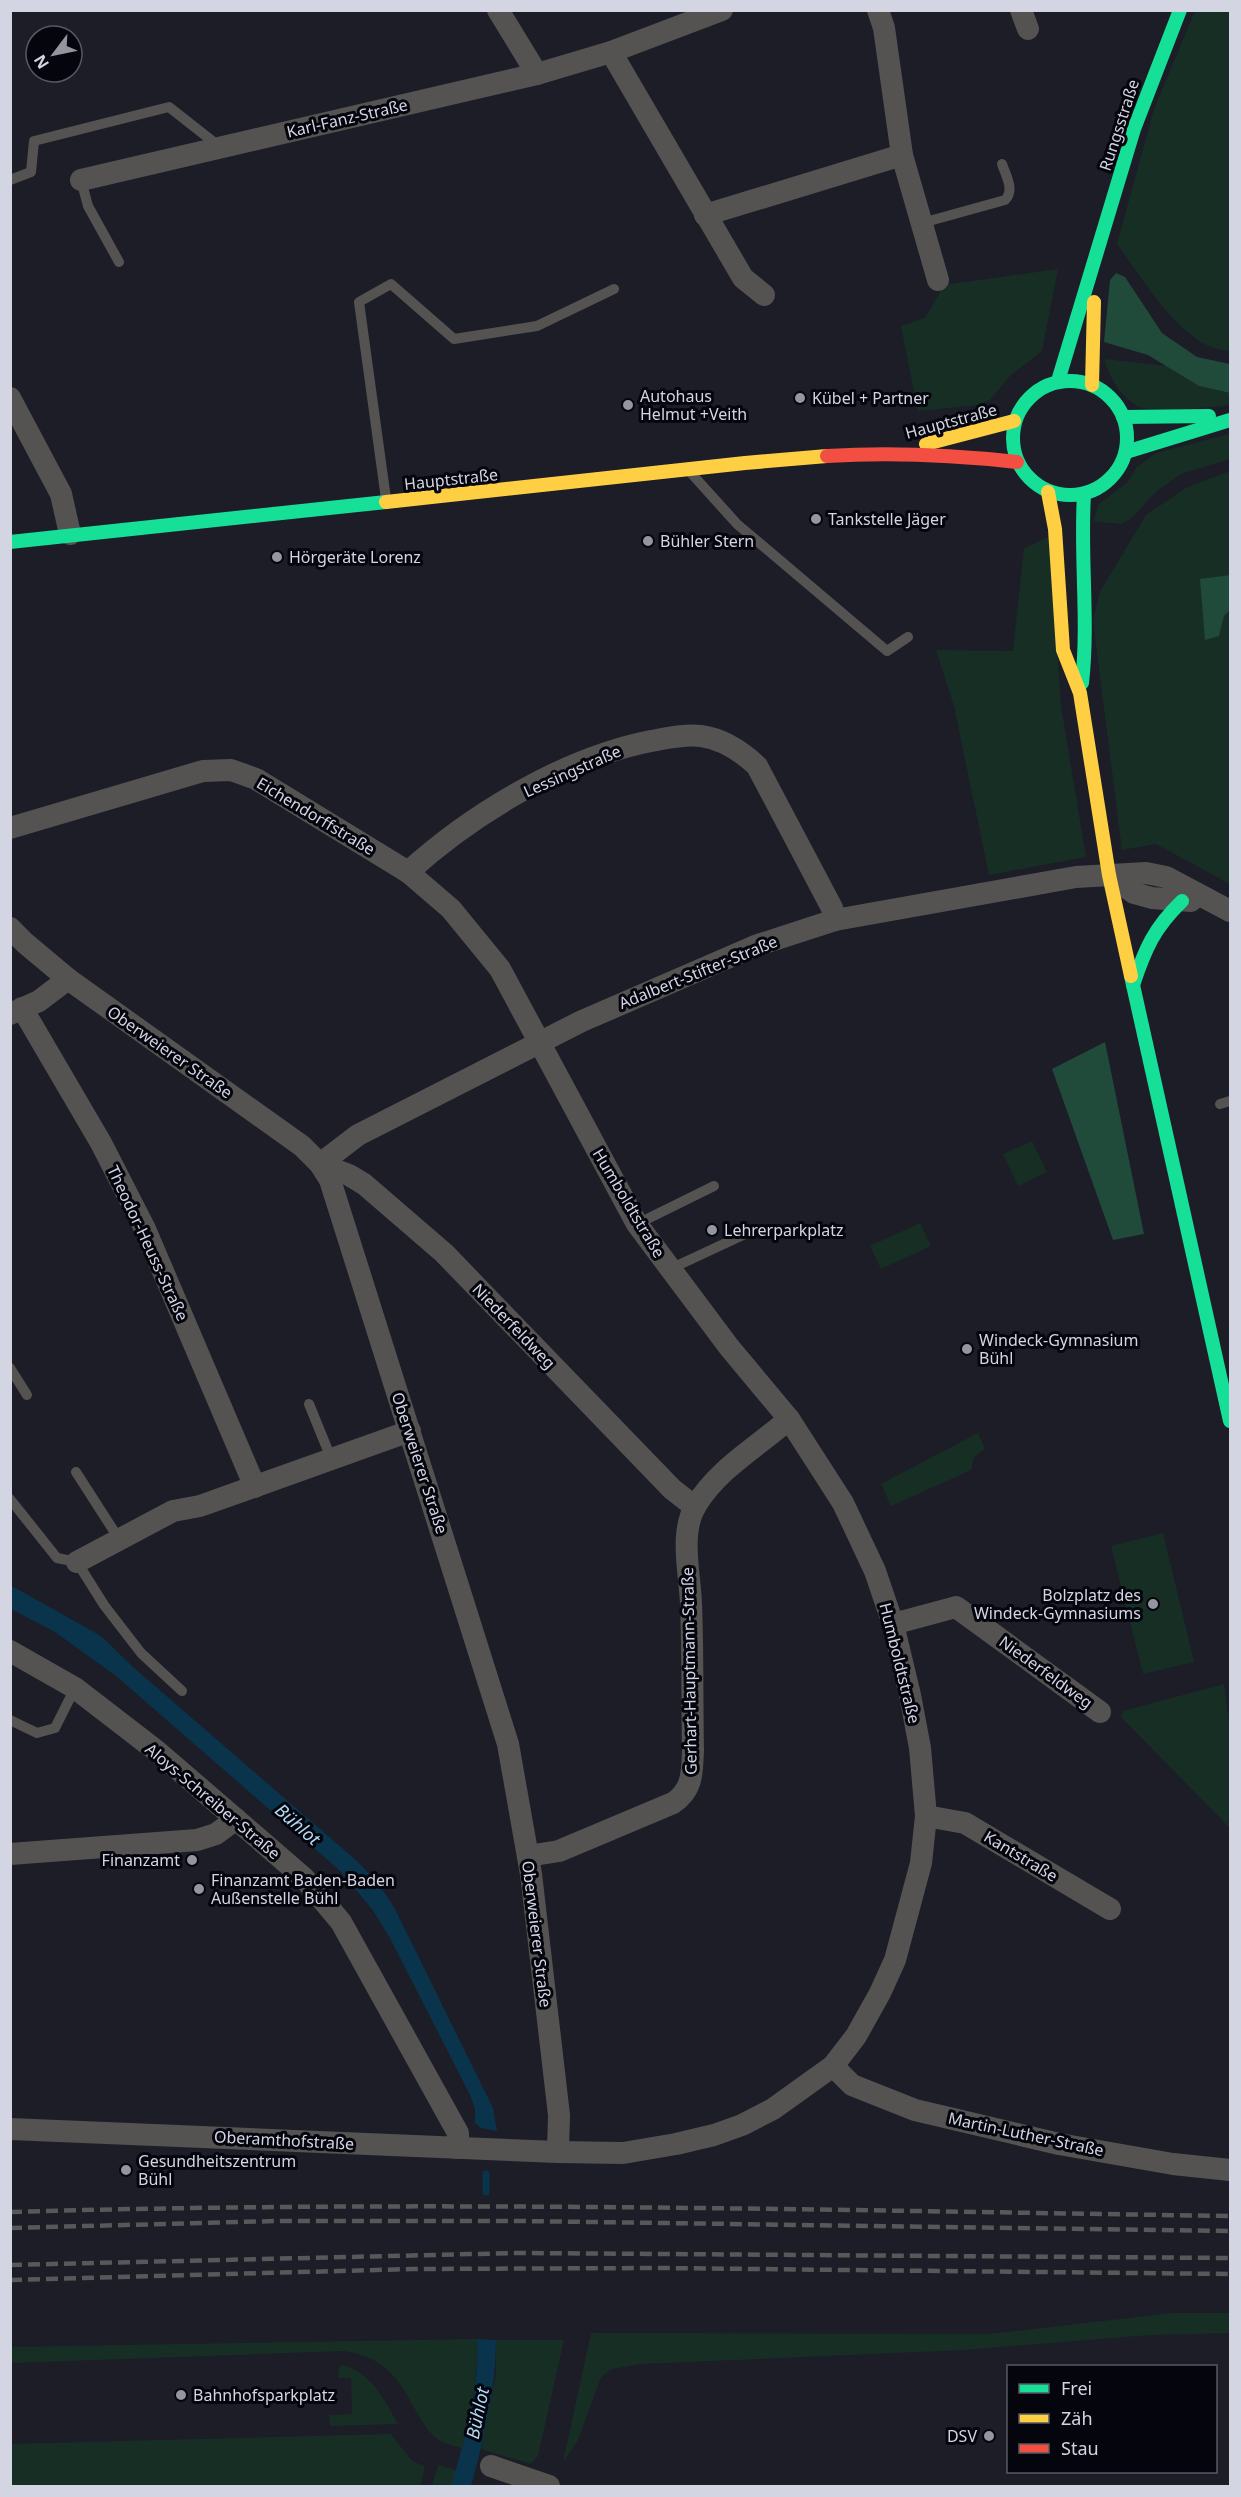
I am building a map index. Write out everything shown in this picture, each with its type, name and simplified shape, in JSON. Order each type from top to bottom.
[{"type":"street","points":[[498,10],[537,74]]},
{"type":"street","name":"Karl-Fanz-Straße","points":[[81,180],[537,74],[611,52],[722,10]]},
{"type":"street","points":[[878,10],[884,28],[902,155],[938,280]]},
{"type":"street","name":"Rungsstraße","points":[[1058,381],[1134,129],[1180,10]]},
{"type":"street","points":[[611,52],[743,278],[764,295]]},
{"type":"street","points":[[705,215],[902,155]]},
{"type":"street","name":"Rungsstraße","points":[[1092,385],[1096,251]]},
{"type":"street","points":[[1075,380],[1092,385],[1105,392],[1116,403],[1123,417],[1127,434],[1126,453],[1117,471],[1103,486],[1084,494],[1066,496],[1048,492],[1035,484],[1017,462],[1012,441],[1014,421],[1021,407],[1043,386],[1058,381],[1075,380]]},
{"type":"street","points":[[10,398],[61,494],[70,534]]},
{"type":"street","points":[[1123,417],[1230,418]]},
{"type":"street","points":[[1126,453],[1230,418]]},
{"type":"street","name":"Hauptstraße","points":[[896,452],[1014,421]]},
{"type":"street","name":"Hauptstraße","points":[[10,542],[716,466],[896,452],[975,456],[1017,462]]},
{"type":"street","points":[[1048,492],[1055,529],[1063,650],[1080,693],[1109,875],[1230,1421]]},
{"type":"street","points":[[1080,693],[1085,661],[1081,526],[1084,494]]},
{"type":"street","name":"Lessingstraße","points":[[408,872],[430,852],[533,785],[601,755],[628,746],[683,735],[703,737],[724,743],[743,753],[757,766],[832,908],[835,920]]},
{"type":"street","name":"Eichendorffstraße","points":[[10,828],[203,771],[231,770],[256,779],[408,872],[451,909],[500,969],[538,1044]]},
{"type":"street","name":"Adalbert-Stifter-Straße","points":[[320,1164],[358,1135],[582,1021],[755,946],[835,920],[1076,877],[1146,873],[1166,877],[1230,911]]},
{"type":"street","points":[[1109,875],[1134,893],[1182,902],[1209,901]]},
{"type":"street","points":[[1133,986],[1148,939],[1157,925],[1182,902]]},
{"type":"street","name":"Oberweierer Straße","points":[[10,928],[24,943],[68,980],[300,1144],[320,1164],[330,1180],[507,1744],[528,1856],[558,2104],[558,2152]]},
{"type":"street","points":[[16,1011],[39,1001],[68,980]]},
{"type":"street","name":"Theodor-Heuss-Straße","points":[[16,1011],[101,1143],[140,1219],[255,1487]]},
{"type":"street","name":"Humboldtstraße","points":[[538,1044],[637,1224],[669,1270],[729,1347],[789,1419],[843,1503],[875,1571],[893,1624],[920,1748],[926,1816],[921,1863],[895,1960],[856,2036],[833,2066],[773,2109],[742,2125],[714,2135],[623,2153],[558,2152]]},
{"type":"street","name":"Niederfeldweg","points":[[320,1164],[364,1184],[444,1253],[664,1481],[695,1507]]},
{"type":"street","name":"Gerhart-Hauptmann-Straße","points":[[528,1856],[559,1851],[673,1803],[688,1789],[692,1772],[693,1750],[691,1603],[687,1552],[689,1527],[695,1507],[722,1471],[760,1444],[789,1419]]},
{"type":"street","points":[[77,1562],[173,1511],[200,1506],[410,1431]]},
{"type":"street","name":"Niederfeldweg","points":[[893,1624],[956,1607],[1101,1712]]},
{"type":"street","name":"Aloys-Schreiber-Straße","points":[[10,1651],[75,1688],[158,1752],[304,1878],[341,1922],[458,2133],[458,2148]]},
{"type":"street","name":"Kantstraße","points":[[926,1816],[965,1823],[1110,1909]]},
{"type":"street","points":[[10,1854],[197,1840],[216,1834],[236,1819]]},
{"type":"street","name":"Martin-Luther-Straße","points":[[833,2066],[852,2085],[915,2110],[1059,2144],[1173,2164],[1230,2170]]},
{"type":"street","name":"Oberamthofstraße","points":[[10,2129],[558,2152]]},
{"type":"street","points":[[491,2466],[549,2487]]},
{"type":"lane","points":[[10,180],[31,172],[34,141],[169,107],[220,147]]},
{"type":"lane","points":[[922,223],[1005,200],[1010,195],[1010,188],[1002,164]]},
{"type":"lane","points":[[81,180],[88,206],[120,262]]},
{"type":"lane","points":[[387,502],[359,302],[391,284],[454,339],[537,327],[614,289]]},
{"type":"lane","points":[[688,470],[737,524],[887,651],[908,637]]},
{"type":"lane","points":[[637,1224],[714,1186]]},
{"type":"lane","points":[[669,1270],[743,1235]]},
{"type":"lane","points":[[10,1368],[27,1395]]},
{"type":"lane","points":[[309,1404],[331,1458]]},
{"type":"lane","points":[[76,1472],[119,1539]]},
{"type":"lane","points":[[10,1499],[57,1558],[77,1562],[104,1605],[141,1653],[182,1691]]},
{"type":"lane","points":[[10,1720],[38,1732],[55,1728],[75,1688]]},
{"type":"green space","points":[[1195,11],[1230,11],[1230,350],[1214,348],[1197,339],[1181,326],[1166,310],[1117,244],[1154,109]]},
{"type":"green space","points":[[1058,269],[1042,351],[1010,376],[990,400],[979,405],[918,411],[901,326],[925,318],[944,285]]},
{"type":"green space","points":[[1116,273],[1125,277],[1162,333],[1197,357],[1230,364],[1230,393],[1199,386],[1148,355],[1104,342],[1110,280]]},
{"type":"green space","points":[[1104,359],[1167,366],[1199,386],[1230,393],[1230,405],[1169,410],[1138,406],[1116,386]]},
{"type":"green space","points":[[1230,434],[1230,459],[1181,474],[1158,490],[1130,519],[1120,524],[1093,521],[1099,504],[1128,482],[1136,468],[1156,453]]},
{"type":"green space","points":[[1230,471],[1230,575],[1200,580],[1219,636],[1224,616],[1230,610],[1230,884],[1156,844],[1122,850],[1093,620],[1100,592],[1146,515],[1186,488]]},
{"type":"green space","points":[[1049,537],[1061,706],[1086,857],[989,875],[954,706],[936,650],[1013,651],[1024,548]]},
{"type":"green space","points":[[1230,575],[1230,610],[1224,616],[1219,636],[1205,640],[1200,579]]},
{"type":"green space","points":[[1105,1042],[1144,1234],[1113,1240],[1052,1069]]},
{"type":"green space","points":[[1032,1141],[1047,1172],[1018,1186],[1003,1154]]},
{"type":"green space","points":[[920,1223],[931,1246],[881,1269],[870,1246]]},
{"type":"green space","points":[[978,1433],[985,1449],[974,1457],[971,1470],[891,1506],[881,1484]]},
{"type":"green space","name":"Bolzplatz des Windeck-Gymnasiums","points":[[1163,1533],[1194,1662],[1143,1674],[1111,1546]]},
{"type":"green space","points":[[1224,1684],[1230,1732],[1230,1828],[1121,1717],[1123,1711]]},
{"type":"green space","points":[[1172,2313],[1230,2313],[1230,2333],[1150,2335],[963,2350],[640,2364],[612,2369],[601,2377],[578,2440],[563,2462],[591,2333],[989,2334]]},
{"type":"green space","points":[[477,2339],[476,2380],[462,2448],[444,2443],[435,2437],[426,2427],[403,2388],[388,2370],[370,2358],[358,2354],[344,2351],[11,2363],[10,2347]]},
{"type":"green space","points":[[496,2340],[564,2340],[538,2456],[531,2464],[481,2449],[496,2375]]},
{"type":"green space","points":[[344,2365],[354,2369],[370,2381],[398,2424],[330,2426],[329,2415],[352,2414],[351,2378],[338,2378],[339,2366]]},
{"type":"green space","points":[[391,2434],[411,2460],[425,2467],[420,2486],[11,2486],[11,2444]]},
{"type":"green space","points":[[438,2465],[456,2470],[451,2486],[432,2486]]},
{"type":"water","points":[[10,1585],[101,1636],[133,1667],[357,1861],[377,1882],[394,1907],[493,2108],[497,2131],[481,2128],[475,2123],[475,2109],[470,2095],[391,1940],[372,1909],[338,1869],[116,1676],[55,1632],[11,1609]]},
{"type":"water","points":[[477,2339],[496,2340],[494,2377],[488,2414],[471,2486],[451,2486],[474,2395]]},
{"type":"waterway","name":"Bühlot","points":[[486,2174],[486,2192]]},
{"type":"railway","points":[[10,2212],[163,2208],[468,2206],[1230,2216]]},
{"type":"railway","points":[[10,2228],[277,2221],[520,2221],[1230,2231]]},
{"type":"railway","points":[[10,2265],[517,2253],[1230,2258]]},
{"type":"railway","points":[[10,2280],[412,2269],[659,2268],[1230,2274]]},
{"type":"traffic: fast","points":[[1058,381],[1134,129],[1180,10]]},
{"type":"traffic: fast","points":[[1070,381],[1092,385],[1111,397],[1123,416],[1127,438],[1123,460],[1111,479],[1092,491],[1070,495],[1048,491],[1029,479],[1017,460],[1013,438],[1017,416],[1029,397],[1048,385],[1070,381]]},
{"type":"traffic: fast","points":[[1123,417],[1209,416]]},
{"type":"traffic: fast","points":[[1126,452],[1230,420]]},
{"type":"traffic: fast","points":[[1082,683],[1085,636],[1084,494]]},
{"type":"traffic: fast","points":[[10,542],[386,502]]},
{"type":"traffic: fast","points":[[1133,985],[1157,930],[1182,901]]},
{"type":"traffic: fast","points":[[1131,976],[1230,1421]]},
{"type":"traffic: slow","points":[[1092,385],[1094,302]]},
{"type":"traffic: slow","points":[[926,444],[1014,421]]},
{"type":"traffic: slow","points":[[386,502],[827,456]]},
{"type":"traffic: slow","points":[[1048,492],[1055,529],[1063,650],[1080,693],[1109,875],[1131,976]]},
{"type":"traffic: jam","points":[[827,456],[922,455],[1017,462]]},
{"type":"place","name":"Kübel + Partner","points":[[800,398]]},
{"type":"place","name":"Autohaus Helmut +Veith","points":[[628,405]]},
{"type":"place","name":"Tankstelle Jäger","points":[[816,519]]},
{"type":"place","name":"Bühler Stern","points":[[648,541]]},
{"type":"place","name":"Hörgeräte Lorenz","points":[[277,557]]},
{"type":"place","name":"Lehrerparkplatz","points":[[712,1230]]},
{"type":"place","name":"Windeck-Gymnasium Bühl","points":[[967,1349]]},
{"type":"place","name":"Bolzplatz des Windeck-Gymnasiums","points":[[1153,1604]]},
{"type":"place","name":"Finanzamt","points":[[192,1860]]},
{"type":"place","name":"Finanzamt Baden-Baden Außenstelle Bühl","points":[[199,1889]]},
{"type":"place","name":"Gesundheitszentrum Bühl","points":[[126,2170]]},
{"type":"place","name":"Bahnhofsparkplatz","points":[[181,2395]]},
{"type":"place","name":"DSV","points":[[989,2436]]}]
